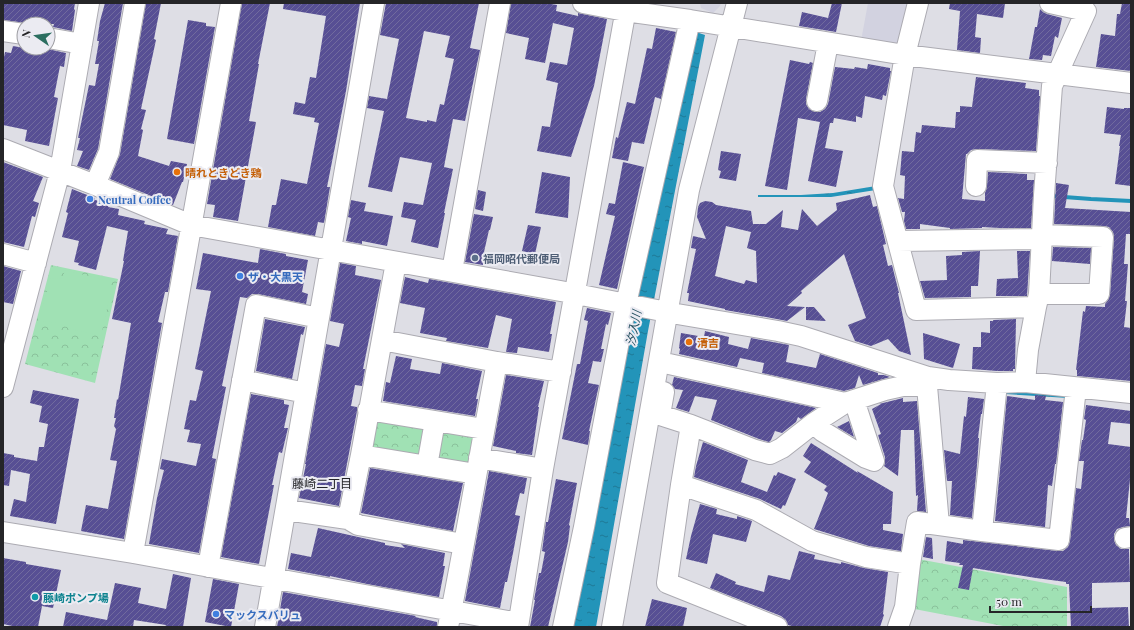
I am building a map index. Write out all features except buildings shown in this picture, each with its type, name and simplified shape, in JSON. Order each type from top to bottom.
[{"type":"street","points":[[3,387],[60,171],[89,3]]},
{"type":"street","points":[[96,185],[109,152],[135,3]]},
{"type":"street","points":[[133,553],[231,3]]},
{"type":"street","points":[[265,627],[374,3]]},
{"type":"street","points":[[452,271],[500,3]]},
{"type":"street","points":[[583,3],[626,7],[730,27],[905,55],[1131,82]]},
{"type":"street","points":[[612,627],[665,312],[689,190],[737,3]]},
{"type":"street","points":[[898,241],[1036,239],[1042,235],[1103,237],[1099,294],[916,310],[883,186],[905,55],[918,3]]},
{"type":"street","points":[[1025,382],[1028,350],[1038,300],[1052,86],[1086,11],[1050,3]]},
{"type":"street","points":[[3,532],[274,578],[449,619],[508,620],[519,624],[544,469],[626,7]]},
{"type":"street","points":[[563,627],[584,528],[626,304],[690,20]]},
{"type":"street","points":[[3,30],[16,32]]},
{"type":"street","points":[[56,39],[82,44]]},
{"type":"street","points":[[817,101],[828,43]]},
{"type":"street","points":[[3,149],[96,185],[191,225],[452,271],[665,312],[778,331],[801,336],[927,381]]},
{"type":"street","points":[[976,186],[977,160],[1047,163]]},
{"type":"street","points":[[3,254],[36,263]]},
{"type":"street","points":[[348,519],[396,262]]},
{"type":"street","points":[[208,567],[256,305],[319,318]]},
{"type":"street","points":[[665,312],[669,364],[660,415],[691,425],[755,450],[770,454],[782,448],[814,423],[850,402],[885,390],[927,381],[949,380],[997,383],[1025,382],[1131,393]]},
{"type":"street","points":[[382,340],[497,362],[561,372]]},
{"type":"street","points":[[449,619],[497,362]]},
{"type":"street","points":[[669,364],[850,402]]},
{"type":"street","points":[[242,380],[306,393]]},
{"type":"street","points":[[927,381],[939,525]]},
{"type":"street","points":[[982,531],[997,383]]},
{"type":"street","points":[[898,627],[905,607],[916,522],[1059,540],[1076,388]]},
{"type":"street","points":[[814,423],[822,431],[866,458],[874,461],[850,402]]},
{"type":"street","points":[[368,410],[484,430]]},
{"type":"street","points":[[427,466],[435,421]]},
{"type":"street","points":[[691,425],[667,583],[777,627]]},
{"type":"street","points":[[361,454],[427,466],[478,466],[544,469]]},
{"type":"street","points":[[681,485],[756,510],[812,541],[866,557],[910,564]]},
{"type":"street","points":[[286,510],[348,519],[358,525],[463,544]]},
{"type":"shaded area","points":[[700,3],[721,3],[713,13],[701,8]]},
{"type":"shaded area","points":[[868,3],[913,3],[896,47],[861,41]]},
{"type":"green space","points":[[51,265],[118,279],[95,383],[25,364]]},
{"type":"green space","points":[[65,270],[107,281],[112,286],[101,336],[71,329],[58,323],[38,321],[51,278],[62,279]]},
{"type":"green space","points":[[373,419],[476,432],[473,465],[368,447]]},
{"type":"green space","points":[[918,559],[1067,587],[1067,627],[1003,626],[909,608]]},
{"type":"water","name":"汐入川","points":[[695,33],[705,35],[648,331],[596,627],[572,627],[638,286]]},
{"type":"water","points":[[876,186],[876,190],[831,197],[758,197],[758,195],[833,193]]},
{"type":"water","points":[[1005,388],[1069,393],[1068,398],[1005,394]]},
{"type":"waterway","points":[[1051,196],[1131,201]]},
{"type":"place","name":"晴れときどき鶏","points":[[177,172]]},
{"type":"place","name":"Neutral Coffee","points":[[90,199]]},
{"type":"place","name":"福岡昭代郵便局","points":[[475,258]]},
{"type":"place","name":"ザ・大黒天","points":[[240,276]]},
{"type":"place","name":"清吉","points":[[689,342]]},
{"type":"place","name":"藤崎ポンプ場","points":[[35,597]]},
{"type":"place","name":"マックスバリュ","points":[[216,614]]},
{"type":"district","name":"藤崎二丁目","points":[[322,483]]}]
